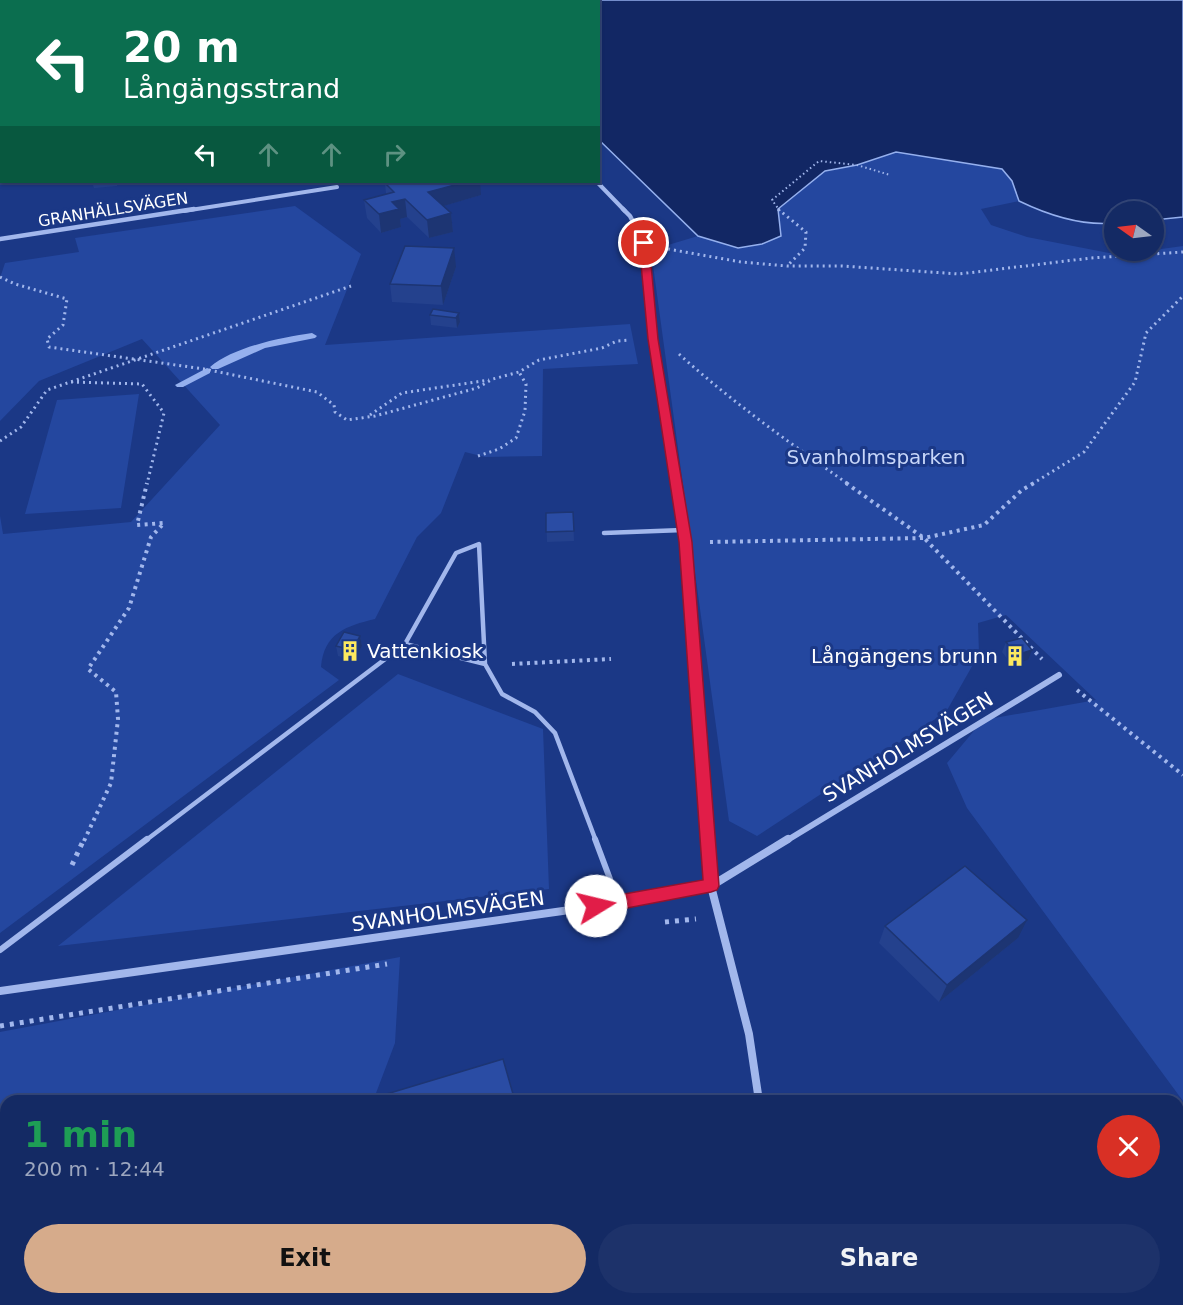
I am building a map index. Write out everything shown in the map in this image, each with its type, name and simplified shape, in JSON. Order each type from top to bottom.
[{"type":"street","points":[[598,183],[630,216],[644,243],[653,339],[686,542],[711,886],[749,1034],[758,1095]]},
{"type":"street","name":"GRANHÄLLSVÄGEN","points":[[0,239],[337,187]]},
{"type":"street","name":"SVANHOLMSVÄGEN","points":[[0,991],[619,903],[711,886],[1059,675]]},
{"type":"lane","points":[[604,533],[683,530]]},
{"type":"lane","points":[[0,950],[405,644],[456,553],[479,544],[484,664],[502,694],[535,712],[555,733],[619,903]]},
{"type":"lane","points":[[405,644],[484,664]]},
{"type":"path","points":[[787,266],[805,248],[806,232],[778,209],[772,200],[819,161],[857,165],[890,175]]},
{"type":"path","points":[[665,249],[741,262],[787,266],[842,266],[959,274],[1090,258],[1183,252]]},
{"type":"path","points":[[0,277],[11,284],[46,291],[67,299],[63,325],[47,339],[49,347],[204,369],[316,392],[334,405],[335,412],[347,420],[477,388],[493,379]]},
{"type":"path","points":[[0,441],[21,427],[47,390],[351,286]]},
{"type":"path","points":[[686,542],[924,538],[984,525],[1022,490],[1084,452],[1135,382],[1146,333],[1183,296]]},
{"type":"path","points":[[652,330],[712,384],[773,431],[924,538],[981,599],[1059,675],[1183,775]]},
{"type":"path","points":[[367,416],[386,406],[402,393],[493,379],[519,372],[539,360],[602,348],[617,341],[653,339]]},
{"type":"path","points":[[478,456],[499,449],[516,438],[525,411],[526,384],[519,372]]},
{"type":"path","points":[[69,870],[111,783],[118,719],[116,692],[88,669],[129,608],[151,537],[164,523],[137,525],[164,413],[142,384],[71,382]]},
{"type":"path","points":[[542,663],[611,659]]},
{"type":"path","points":[[655,923],[720,917]]},
{"type":"path","points":[[0,1026],[389,964]]},
{"type":"green space","name":"Svanholmsparken","points":[[896,152],[1002,169],[1012,181],[1019,201],[981,209],[991,225],[1027,237],[1104,252],[1104,261],[1164,261],[1164,249],[1183,246],[1183,1095],[1179,1095],[967,808],[947,763],[983,720],[1096,700],[1006,615],[978,623],[979,654],[946,712],[757,836],[729,821],[652,258],[668,245],[698,236],[738,248],[781,237],[778,209],[825,171],[857,165]]},
{"type":"green space","points":[[295,206],[361,254],[325,345],[630,324],[638,364],[543,369],[542,456],[485,457],[465,452],[441,513],[417,537],[375,619],[346,628],[338,633],[327,646],[321,667],[339,680],[0,933],[0,516],[3,534],[131,522],[220,425],[142,339],[39,381],[0,421],[0,278],[5,263],[79,252],[75,238]]},
{"type":"green space","points":[[139,394],[121,508],[25,514],[57,400]]},
{"type":"green space","points":[[398,674],[543,729],[549,889],[58,946]]},
{"type":"green space","points":[[400,957],[395,1043],[375,1095],[0,1095],[0,1032]]},
{"type":"shaded area","points":[[600,0],[1183,0],[1183,217],[1164,219],[1164,201],[1104,201],[1104,223],[1078,221],[1042,211],[1019,201],[1012,181],[1002,169],[896,152],[857,165],[825,171],[778,209],[781,236],[762,244],[738,248],[698,236],[600,141]]},
{"type":"building","points":[[385,183],[462,183],[428,192],[451,213],[427,220],[405,199],[392,202],[399,209],[379,214],[364,200],[394,192]]},
{"type":"building","points":[[405,246],[454,248],[441,286],[390,284]]},
{"type":"building","points":[[433,309],[459,313],[456,318],[430,315]]},
{"type":"building","points":[[573,512],[574,531],[546,532],[546,513]]},
{"type":"building","points":[[344,632],[360,636],[352,650],[336,646]]},
{"type":"building","points":[[1022,638],[1032,650],[1016,655],[1006,642]]},
{"type":"building","points":[[965,866],[1027,920],[947,985],[885,926]]},
{"type":"building","points":[[503,1059],[513,1095],[383,1095]]},
{"type":"waterway","points":[[215,367],[262,346],[312,336]]},
{"type":"waterway","points":[[180,385],[207,371]]},
{"type":"place","name":"Vattenkiosk","points":[[350,651]]},
{"type":"place","name":"Långängens brunn","points":[[1015,656]]},
{"type":"route","points":[[596,906],[711,886],[686,542],[653,339],[644,243]]}]
